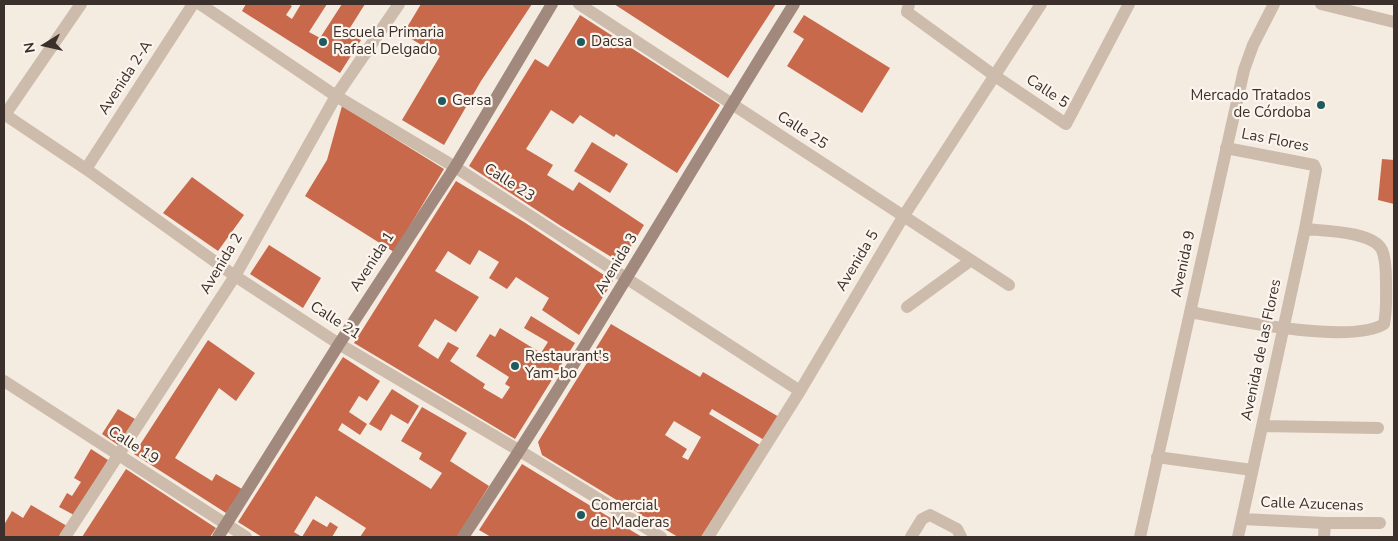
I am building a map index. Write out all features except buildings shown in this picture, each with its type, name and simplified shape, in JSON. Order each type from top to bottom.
[{"type":"main road","name":"Avenida 1","points":[[218,537],[339,344],[455,167],[552,4]]},
{"type":"main road","name":"Avenida 3","points":[[463,537],[520,451],[628,278],[794,4]]},
{"type":"street","points":[[4,115],[81,4]]},
{"type":"street","name":"Avenida 2-A","points":[[86,169],[193,4]]},
{"type":"street","name":"Calle 23","points":[[200,4],[336,96],[455,167],[800,390]]},
{"type":"street","name":"Avenida 2","points":[[64,537],[235,276],[336,96],[399,4]]},
{"type":"street","name":"Calle 25","points":[[579,4],[1008,285]]},
{"type":"street","name":"Calle 5","points":[[909,4],[907,12],[995,76],[1066,124],[1129,4]]},
{"type":"street","name":"Avenida 5","points":[[708,537],[800,390],[903,217],[1041,4]]},
{"type":"street","name":"Avenida 9","points":[[1140,537],[1244,70],[1253,45],[1274,4]]},
{"type":"street","points":[[1321,4],[1394,22]]},
{"type":"street","name":"Calle 21","points":[[4,115],[86,169],[235,276],[339,344],[661,537]]},
{"type":"street","name":"Las Flores","points":[[1226,148],[1314,165],[1316,170]]},
{"type":"street","name":"Avenida de las Flores","points":[[1238,537],[1305,229],[1316,170]]},
{"type":"street","points":[[1190,312],[1283,329],[1352,332],[1378,328],[1384,324],[1386,309],[1385,265],[1381,248],[1374,241],[1358,236],[1305,229]]},
{"type":"street","points":[[906,307],[970,261]]},
{"type":"street","name":"Calle 19","points":[[4,382],[246,537]]},
{"type":"street","points":[[1262,426],[1378,428]]},
{"type":"street","points":[[1157,457],[1252,470]]},
{"type":"street","points":[[911,537],[922,519],[930,515],[957,529],[961,537]]},
{"type":"street","name":"Calle Azucenas","points":[[1242,519],[1325,524],[1380,524]]},
{"type":"street","points":[[1324,537],[1325,524]]},
{"type":"place","name":"Escuela Primaria Rafael Delgado","points":[[323,42]]},
{"type":"place","name":"Dacsa","points":[[581,42]]},
{"type":"place","name":"Gersa","points":[[442,101]]},
{"type":"place","name":"Mercado Tratados de Córdoba","points":[[1321,105]]},
{"type":"place","name":"Restaurant's Yam-bo","points":[[515,366]]},
{"type":"place","name":"Comercial de Maderas","points":[[581,515]]}]
